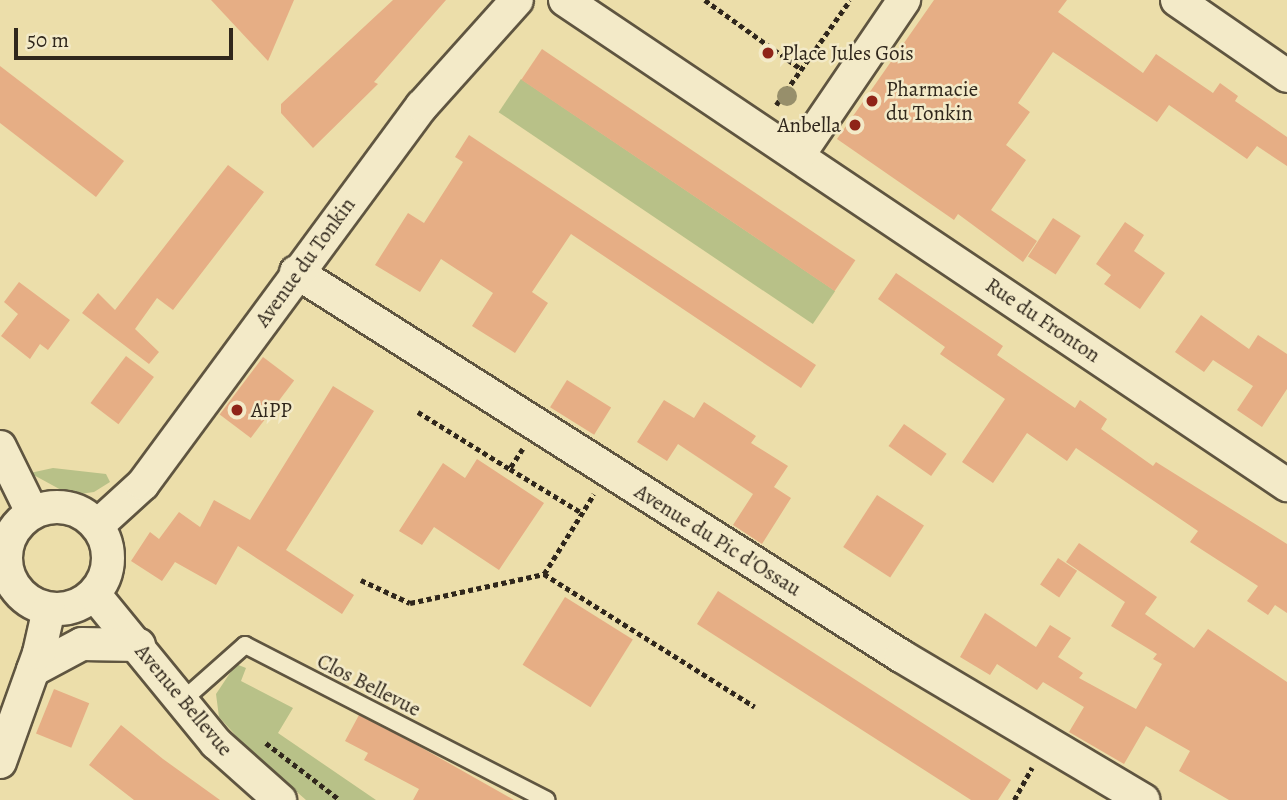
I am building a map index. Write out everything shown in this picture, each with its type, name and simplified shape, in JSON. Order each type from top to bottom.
[{"type":"street","name":"Avenue du Tonkin","points":[[97,526],[143,484],[296,272],[422,106],[517,0]]},
{"type":"street","points":[[565,0],[798,156],[904,0]]},
{"type":"street","points":[[1177,0],[1287,76]]},
{"type":"street","name":"Rue du Fronton","points":[[798,156],[1287,485]]},
{"type":"street","name":"Avenue du Pic d'Ossau","points":[[296,272],[901,656],[1144,800]]},
{"type":"street","points":[[0,447],[32,512]]},
{"type":"street","points":[[60,506],[87,516],[97,526],[108,553],[107,568],[94,594],[66,609],[49,609],[19,593],[2,561],[12,533],[32,512],[60,506]]},
{"type":"street","name":"Avenue Bellevue","points":[[94,594],[139,645],[216,743],[280,800]]},
{"type":"street","points":[[0,762],[33,670],[49,609]]},
{"type":"street","points":[[33,670],[82,644],[139,645]]},
{"type":"lane","name":"Clos Bellevue","points":[[183,700],[245,645],[547,800]]},
{"type":"path","points":[[705,0],[801,69]]},
{"type":"path","points":[[759,129],[850,0]]},
{"type":"path","points":[[418,412],[582,513]]},
{"type":"path","points":[[510,469],[537,425]]},
{"type":"path","points":[[544,574],[608,470]]},
{"type":"path","points":[[361,580],[410,603],[544,574],[755,707]]},
{"type":"path","points":[[264,742],[340,800]]},
{"type":"green space","points":[[521,79],[835,291],[813,324],[499,112]]},
{"type":"green space","points":[[53,468],[106,474],[110,482],[94,492],[80,494],[63,491],[30,473]]},
{"type":"green space","points":[[236,664],[246,668],[241,681],[293,708],[278,733],[376,800],[306,800],[248,749],[219,717],[216,694]]},
{"type":"building","points":[[211,0],[294,0],[268,61]]},
{"type":"building","points":[[393,0],[446,0],[374,82],[378,84],[313,148],[281,113],[281,104]]},
{"type":"building","points":[[934,0],[1067,0],[1058,12],[1143,73],[1156,54],[1213,93],[1220,83],[1238,96],[1235,101],[1287,137],[1287,166],[1257,146],[1247,159],[1169,105],[1157,122],[1053,52],[1018,103],[1030,112],[1006,145],[1026,160],[991,210],[1037,241],[1023,262],[958,214],[954,220],[837,139]]},
{"type":"building","points":[[542,49],[855,260],[835,291],[521,80]]},
{"type":"building","points":[[0,66],[124,161],[96,197],[0,123]]},
{"type":"building","points":[[469,135],[816,365],[801,388],[571,234],[532,292],[548,303],[515,353],[472,326],[493,293],[441,259],[420,292],[375,265],[408,213],[424,223],[463,162],[455,157]]},
{"type":"building","points":[[228,165],[264,192],[173,310],[157,298],[135,329],[159,352],[149,364],[82,313],[98,293],[115,310]]},
{"type":"building","points":[[1053,218],[1081,236],[1056,275],[1028,257]]},
{"type":"building","points":[[1125,222],[1144,235],[1134,251],[1165,273],[1140,309],[1104,284],[1111,275],[1096,264]]},
{"type":"building","points":[[896,273],[1003,346],[997,355],[1075,408],[1080,400],[1107,419],[1101,429],[1153,466],[1156,462],[1287,544],[1287,613],[1275,605],[1268,615],[1247,601],[1258,586],[1190,542],[1198,531],[1076,448],[1067,461],[1027,433],[993,483],[962,462],[1005,399],[940,354],[945,347],[878,299]]},
{"type":"building","points":[[19,282],[70,320],[48,350],[40,344],[30,359],[1,336],[18,314],[4,302]]},
{"type":"building","points":[[1201,315],[1249,349],[1258,335],[1287,354],[1287,389],[1262,427],[1237,410],[1253,386],[1213,360],[1204,372],[1175,352]]},
{"type":"building","points":[[126,356],[154,377],[118,424],[90,403]]},
{"type":"building","points":[[263,357],[294,380],[251,438],[220,415]]},
{"type":"building","points":[[567,380],[611,408],[594,435],[550,407]]},
{"type":"building","points":[[333,386],[374,411],[286,550],[354,595],[342,614],[238,546],[216,585],[175,562],[162,581],[131,561],[150,532],[159,539],[179,512],[200,527],[214,500],[250,520]]},
{"type":"building","points":[[664,400],[694,418],[704,402],[756,436],[751,443],[788,466],[774,487],[791,498],[762,544],[733,525],[753,494],[678,444],[667,461],[637,442]]},
{"type":"building","points":[[904,424],[947,454],[931,476],[889,446]]},
{"type":"building","points":[[477,459],[544,503],[499,570],[434,527],[422,545],[399,531],[443,463],[465,478]]},
{"type":"building","points":[[877,495],[924,525],[890,577],[843,547]]},
{"type":"building","points":[[1079,543],[1157,597],[1145,614],[1194,648],[1208,629],[1287,682],[1287,800],[1229,800],[1179,771],[1190,751],[1146,726],[1124,764],[1069,732],[1084,707],[1043,682],[1037,690],[997,664],[990,675],[960,657],[985,613],[1036,647],[1050,625],[1071,638],[1058,657],[1083,673],[1079,678],[1136,709],[1162,664],[1153,659],[1157,654],[1111,626],[1125,602],[1066,562]]},
{"type":"building","points":[[1058,558],[1077,571],[1059,597],[1040,585]]},
{"type":"building","points":[[718,591],[1011,780],[998,800],[971,800],[697,624]]},
{"type":"building","points":[[565,597],[633,639],[590,707],[523,665]]},
{"type":"building","points":[[54,689],[89,703],[71,748],[36,734]]},
{"type":"building","points":[[359,715],[514,800],[413,800],[419,789],[364,760],[368,753],[345,741]]},
{"type":"building","points":[[121,725],[220,800],[134,800],[89,765]]},
{"type":"place","name":"Place Jules Gois","points":[[768,53]]},
{"type":"place","name":"Pharmacie du Tonkin","points":[[872,101]]},
{"type":"place","name":"Anbella","points":[[855,125]]},
{"type":"place","name":"AiPP","points":[[237,410]]}]
